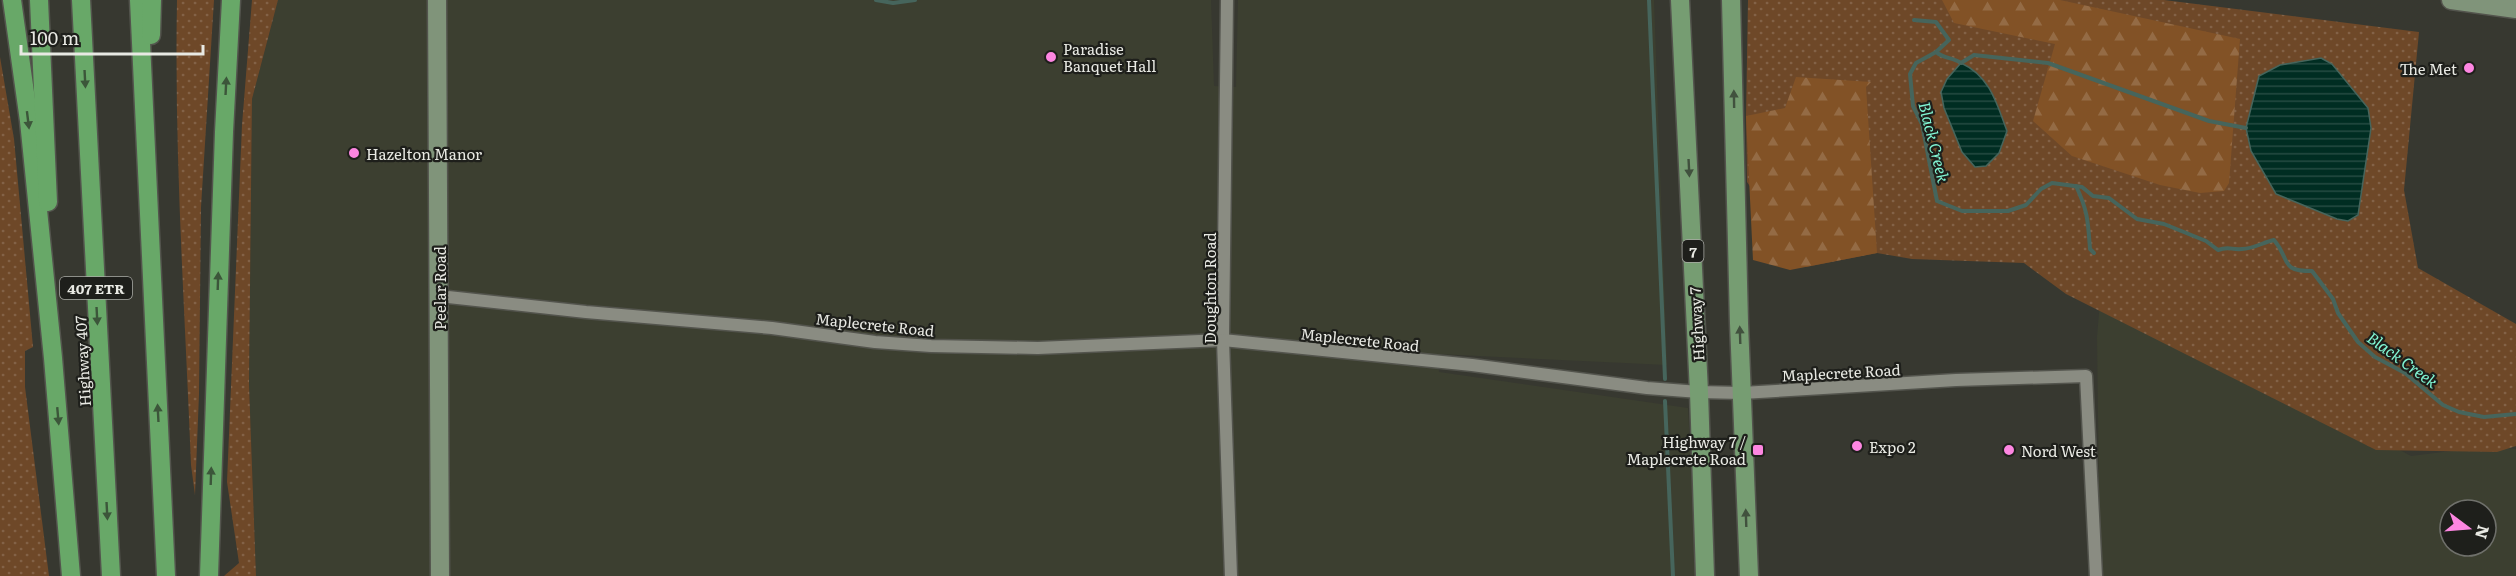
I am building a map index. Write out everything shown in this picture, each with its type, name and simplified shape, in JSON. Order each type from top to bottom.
[{"type":"highway","points":[[12,0],[29,121],[72,576]]},
{"type":"highway","points":[[39,0],[51,240],[53,358]]},
{"type":"highway","name":"Highway 407","points":[[81,0],[111,576]]},
{"type":"highway","name":"407 ETR","points":[[139,0],[166,576]]},
{"type":"highway","points":[[147,199],[152,0]]},
{"type":"highway","points":[[209,576],[224,132],[231,0]]},
{"type":"main road","name":"Highway 7","points":[[1680,0],[1699,392],[1705,576]]},
{"type":"main road","points":[[1731,0],[1749,576]]},
{"type":"street","name":"Peelar Road","points":[[437,0],[440,576]]},
{"type":"street","name":"Doughton Road","points":[[1227,0],[1223,340],[1231,576]]},
{"type":"street","points":[[2451,0],[2516,9]]},
{"type":"street","name":"Maplecrete Road","points":[[439,296],[931,346],[1038,348],[1223,340],[1472,365],[1647,388],[1699,392],[1742,393],[2086,375],[2096,572]]},
{"type":"shaded area","points":[[177,0],[214,0],[201,207],[199,394],[195,495],[191,465],[181,232],[176,58]]},
{"type":"shaded area","points":[[252,0],[278,0],[252,99],[249,384],[256,576],[224,576],[239,563],[227,482],[242,125]]},
{"type":"shaded area","points":[[278,0],[1211,0],[1214,86],[1236,87],[1238,0],[1654,0],[1667,365],[1437,354],[1439,372],[1688,408],[1697,576],[256,576],[249,384],[252,99]]},
{"type":"shaded area","points":[[1748,0],[2164,0],[2419,32],[2404,190],[2418,268],[2516,324],[2516,446],[2497,452],[2376,450],[2066,294],[2024,263],[1912,259],[1877,253],[1806,267],[1747,182]]},
{"type":"shaded area","points":[[0,57],[14,139],[33,347],[25,351],[25,387],[49,576],[0,576]]},
{"type":"shaded area","points":[[2101,289],[2411,456],[2491,446],[2516,449],[2516,576],[2100,576],[2097,337]]},
{"type":"green space","points":[[1942,0],[2060,0],[2240,39],[2229,183],[2224,191],[2200,193],[2160,185],[2072,156],[2033,121],[2055,44],[1954,23]]},
{"type":"green space","points":[[1796,77],[1871,82],[1866,87],[1877,253],[1790,270],[1753,260],[1746,116],[1785,108]]},
{"type":"water","points":[[2321,58],[2332,64],[2368,108],[2371,128],[2358,215],[2348,221],[2337,219],[2276,194],[2251,151],[2246,128],[2259,76],[2280,65]]},
{"type":"water","points":[[1961,63],[1979,75],[1986,83],[1996,101],[2007,131],[1999,153],[1986,166],[1975,167],[1962,152],[1944,108],[1941,92],[1947,79]]},
{"type":"waterway","name":"Black Creek","points":[[876,0],[893,3],[915,0]]},
{"type":"waterway","points":[[1649,0],[1665,379]]},
{"type":"waterway","name":"Black Creek","points":[[1914,20],[1936,22],[1949,40],[1936,52],[1916,63],[1910,74],[1913,106],[1922,124],[1937,201],[1962,211],[2008,211],[2026,205],[2041,189],[2052,183],[2082,187],[2093,196],[2109,198],[2137,219],[2164,224],[2206,241],[2218,250],[2246,249],[2274,240],[2290,266],[2295,269],[2312,271],[2333,299],[2338,313],[2358,342],[2375,357],[2405,373],[2443,405],[2459,412],[2484,417],[2516,414]]},
{"type":"waterway","points":[[1936,52],[1961,63],[1974,55],[2048,63],[2209,121],[2246,128]]},
{"type":"waterway","points":[[2076,186],[2087,217],[2090,249],[2094,253]]},
{"type":"waterway","points":[[1665,401],[1673,576]]},
{"type":"place","name":"Paradise Banquet Hall","points":[[1051,57]]},
{"type":"place","name":"The Met","points":[[2469,68]]},
{"type":"place","name":"Hazelton Manor","points":[[354,153]]},
{"type":"place","name":"Expo 2","points":[[1857,446]]},
{"type":"place","name":"Highway 7 / Maplecrete Road","points":[[1758,450]]},
{"type":"place","name":"Nord West","points":[[2009,450]]}]
